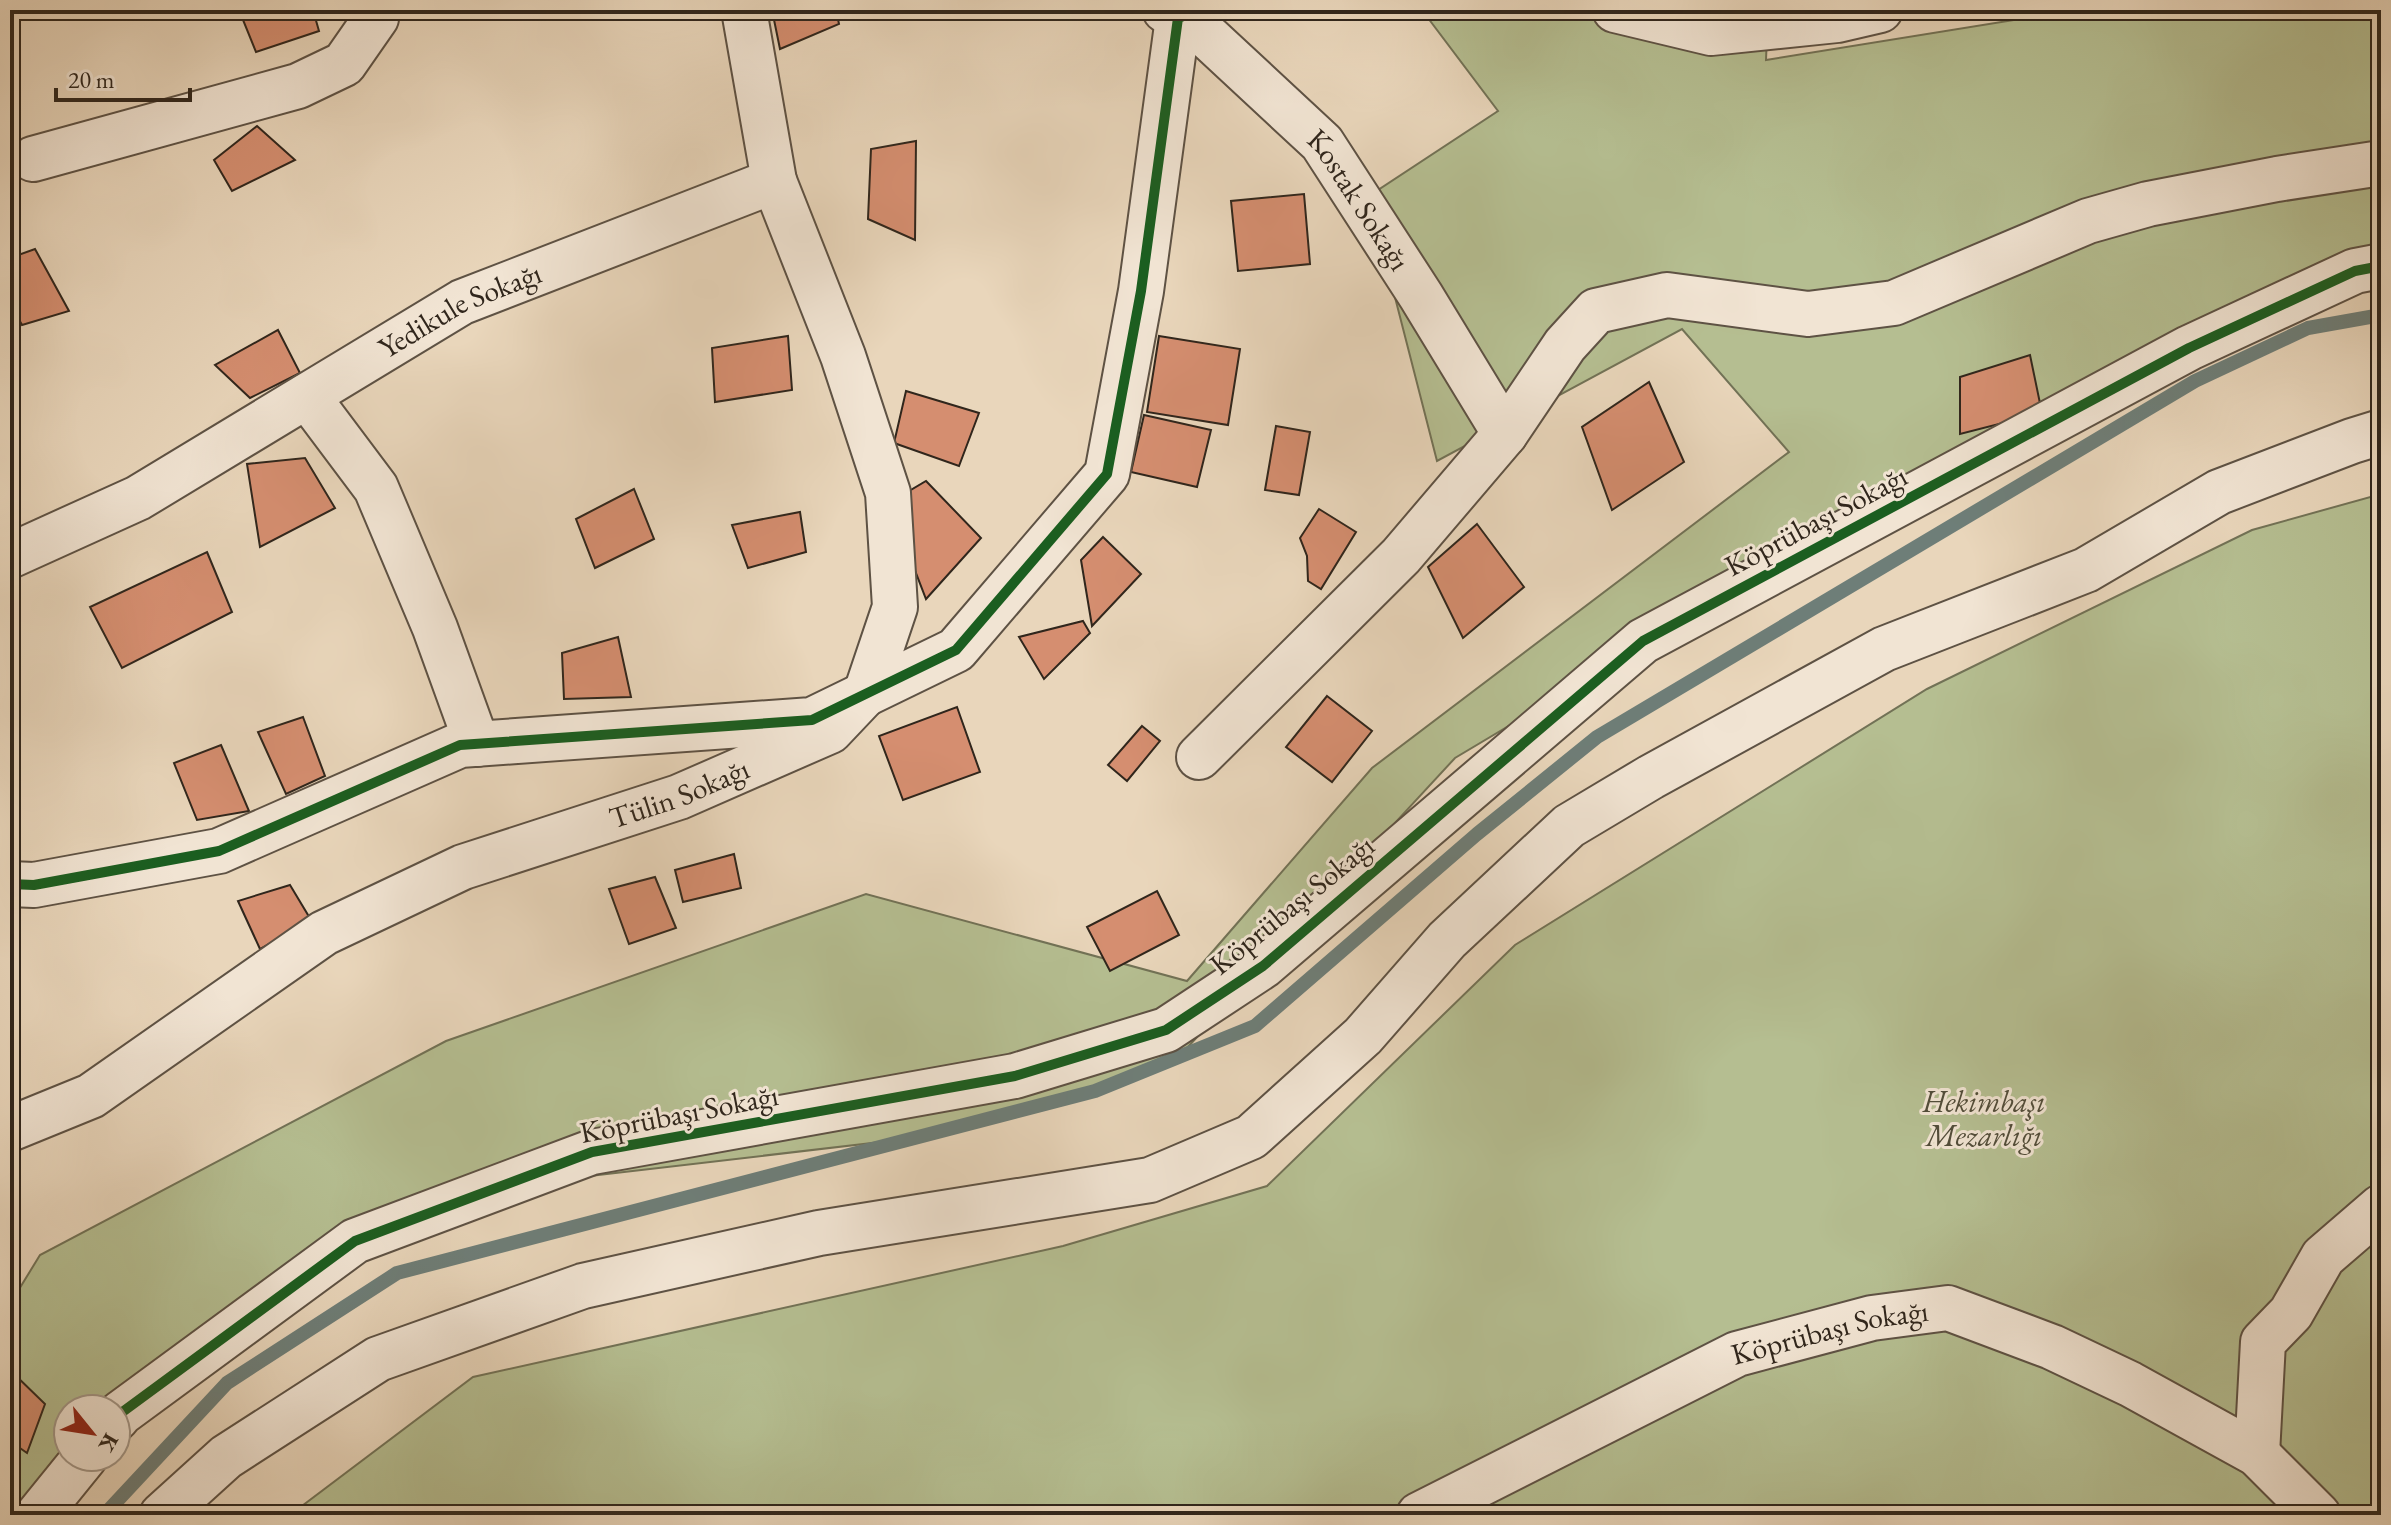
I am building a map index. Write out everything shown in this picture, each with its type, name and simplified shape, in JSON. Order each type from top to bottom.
[{"type":"street","points":[[33,159],[298,86],[344,64],[376,18],[375,10]]},
{"type":"street","points":[[744,10],[774,181]]},
{"type":"street","points":[[1615,10],[1711,33],[1837,20],[1880,10]]},
{"type":"street","points":[[10,884],[34,885],[219,851],[460,745],[812,720],[956,650],[1107,474],[1141,291],[1181,13]]},
{"type":"street","name":"Kostak Sokağı","points":[[1181,13],[1322,143],[1505,434]]},
{"type":"street","points":[[1199,757],[1401,556],[1505,434],[1565,345],[1596,311],[1667,295],[1808,314],[1894,303],[2088,221],[2148,204],[2381,163]]},
{"type":"street","name":"Yedikule Sokağı","points":[[10,556],[138,498],[462,302],[774,181]]},
{"type":"street","name":"Tülin Sokağı","points":[[10,1129],[91,1096],[324,933],[463,867],[679,797],[830,731],[866,693],[895,607],[888,493],[843,356],[774,181]]},
{"type":"street","name":"Köprübaşı Sokağı","points":[[132,1405],[355,1241],[592,1152],[1015,1076],[1166,1030],[1263,966],[1643,641],[2189,348],[2355,271],[2381,266]]},
{"type":"street","points":[[307,396],[376,488],[435,628],[477,744]]},
{"type":"street","points":[[162,1515],[226,1457],[378,1359],[583,1286],[819,1233],[1150,1180],[1251,1137],[1363,1036],[1447,940],[1569,826],[1651,777],[1884,649],[2086,570],[2219,492],[2381,432]]},
{"type":"street","points":[[2257,1454],[2263,1342],[2291,1313],[2323,1257],[2381,1207]]},
{"type":"street","name":"Köprübaşı Sokağı","points":[[1419,1515],[1737,1354],[1872,1318],[1948,1308],[2052,1347],[2130,1384],[2257,1454],[2318,1515]]},
{"type":"street","points":[[38,1515],[72,1473]]},
{"type":"green space","points":[[1422,10],[1768,10],[1766,60],[2076,10],[2381,10],[2381,251],[2054,400],[1455,758],[1174,1062],[932,1136],[453,1192],[132,1399],[132,1393],[52,1393],[52,1473],[56,1473],[25,1515],[10,1515],[10,1304],[40,1255],[446,1041],[866,894],[1187,981],[1372,768],[1789,452],[1682,329],[1437,461],[1369,196],[1498,111]]},
{"type":"green space","name":"Hekimbaşı Mezarlığı","points":[[2381,494],[2381,1515],[290,1515],[473,1377],[1063,1246],[1267,1186],[1515,945],[1927,689],[2252,530]]},
{"type":"building","points":[[239,10],[313,10],[319,31],[256,52]]},
{"type":"building","points":[[772,10],[836,10],[839,24],[780,49]]},
{"type":"building","points":[[257,126],[295,160],[232,191],[214,160]]},
{"type":"building","points":[[916,141],[915,240],[868,219],[871,149]]},
{"type":"building","points":[[1304,194],[1310,264],[1238,271],[1231,201]]},
{"type":"building","points":[[35,249],[69,311],[22,325],[10,303],[10,258]]},
{"type":"building","points":[[278,330],[300,373],[250,398],[215,365]]},
{"type":"building","points":[[788,336],[792,390],[715,402],[712,348]]},
{"type":"building","points":[[1159,336],[1240,349],[1228,425],[1147,412]]},
{"type":"building","points":[[2030,355],[2042,413],[1960,434],[1960,377]]},
{"type":"building","points":[[1649,382],[1684,462],[1612,510],[1582,427]]},
{"type":"building","points":[[906,391],[979,413],[959,466],[894,443]]},
{"type":"building","points":[[1144,415],[1211,430],[1197,487],[1131,472]]},
{"type":"building","points":[[1276,426],[1310,432],[1299,495],[1265,490]]},
{"type":"building","points":[[305,458],[335,508],[260,547],[247,464]]},
{"type":"building","points":[[926,481],[981,538],[926,599],[889,503]]},
{"type":"building","points":[[634,489],[654,539],[595,568],[576,519]]},
{"type":"building","points":[[1319,509],[1356,532],[1321,589],[1308,581],[1307,556],[1300,538]]},
{"type":"building","points":[[800,512],[806,552],[748,568],[732,525]]},
{"type":"building","points":[[1477,524],[1524,587],[1463,638],[1428,567]]},
{"type":"building","points":[[1103,537],[1141,574],[1092,626],[1081,560]]},
{"type":"building","points":[[207,552],[232,612],[122,668],[90,607]]},
{"type":"building","points":[[1083,621],[1090,633],[1044,679],[1019,637]]},
{"type":"building","points":[[618,637],[631,697],[564,699],[562,653]]},
{"type":"building","points":[[1327,696],[1372,731],[1332,782],[1286,747]]},
{"type":"building","points":[[957,707],[980,772],[903,800],[879,736]]},
{"type":"building","points":[[303,717],[325,776],[286,794],[258,732]]},
{"type":"building","points":[[1142,726],[1160,741],[1127,781],[1108,765]]},
{"type":"building","points":[[221,745],[249,811],[197,820],[174,763]]},
{"type":"building","points":[[734,854],[741,888],[683,902],[675,870]]},
{"type":"building","points":[[655,877],[676,928],[629,944],[609,889]]},
{"type":"building","points":[[290,885],[311,920],[260,949],[238,901]]},
{"type":"building","points":[[1157,891],[1179,935],[1110,971],[1087,927]]},
{"type":"building","points":[[10,1370],[45,1404],[27,1453],[10,1441]]},
{"type":"waterway","points":[[104,1515],[227,1383],[397,1273],[1095,1091],[1255,1026],[1477,834],[1597,737],[2195,381],[2308,328],[2381,315]]},
{"type":"cycle path","points":[[10,884],[34,885],[219,851],[460,745],[812,720],[956,650],[1107,474],[1141,291],[1178,18],[1199,10]]},
{"type":"cycle path","points":[[132,1405],[355,1241],[592,1152],[1015,1076],[1166,1030],[1263,966],[1643,641],[2189,348],[2355,271],[2381,266]]}]
